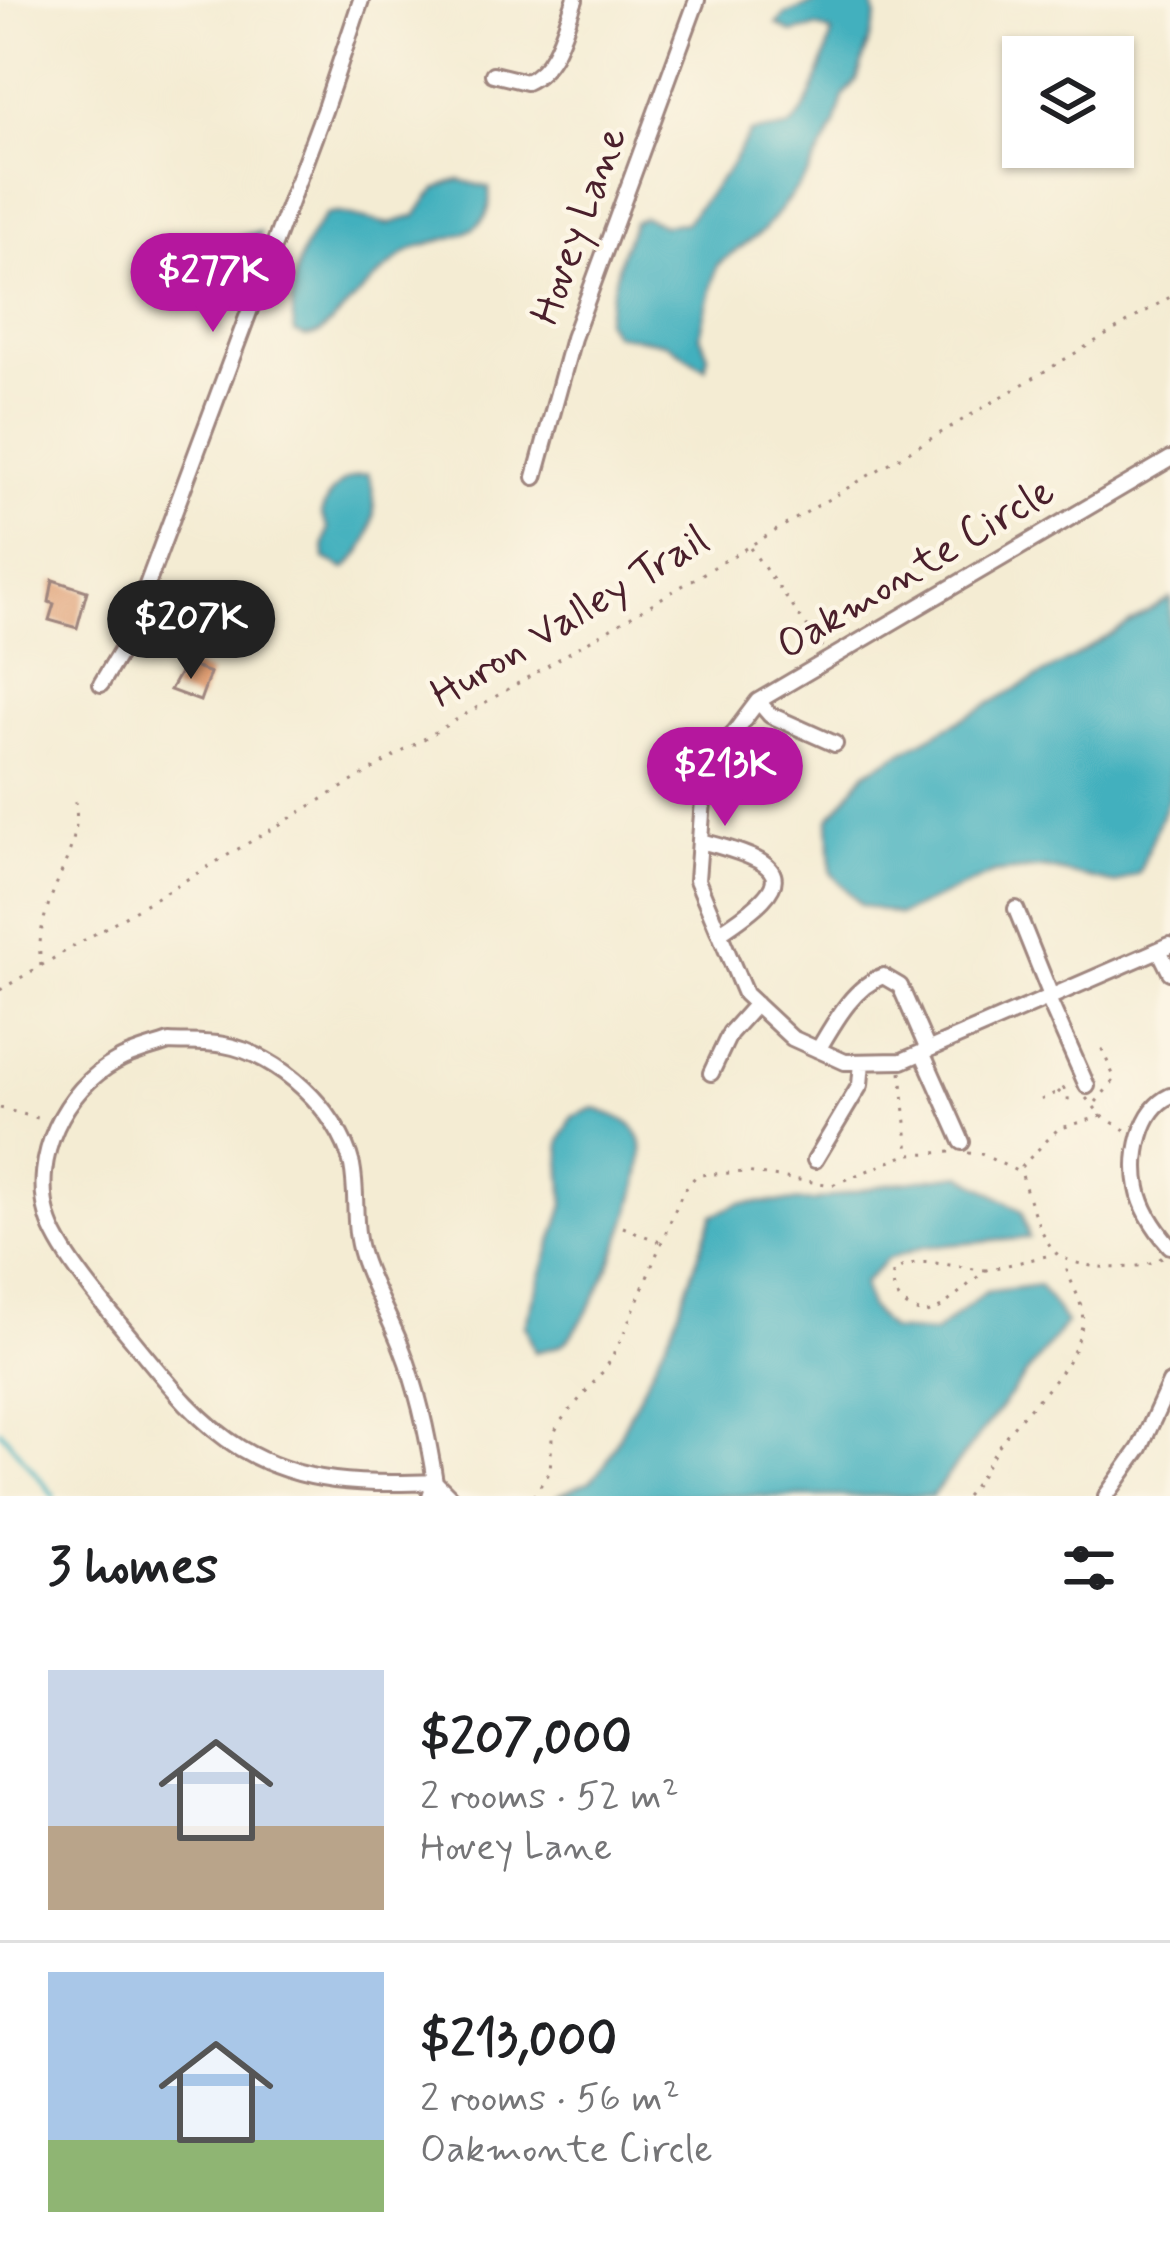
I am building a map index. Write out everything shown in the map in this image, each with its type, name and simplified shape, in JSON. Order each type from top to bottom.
[{"type":"street","points":[[100,684],[125,644],[361,0]]},
{"type":"street","points":[[493,74],[526,82],[541,74],[575,0]]},
{"type":"street","name":"Hovey Lane","points":[[536,477],[573,338],[697,0]]},
{"type":"street","name":"Oakmonte Circle","points":[[1165,947],[900,1061],[845,1063],[792,1038],[745,994],[697,880],[703,800],[719,753],[758,701],[1170,459]]},
{"type":"street","points":[[758,701],[770,715],[836,744]]},
{"type":"street","points":[[700,841],[759,860],[775,884],[770,897],[719,933]]},
{"type":"street","points":[[1016,909],[1085,1082]]},
{"type":"street","points":[[1165,947],[1170,972]]},
{"type":"street","points":[[818,1050],[840,1013],[869,983],[884,976],[900,986],[962,1142]]},
{"type":"street","points":[[711,1072],[730,1033],[756,1004]]},
{"type":"street","points":[[432,1489],[420,1403],[362,1257],[353,1218],[352,1166],[339,1132],[317,1100],[277,1068],[227,1045],[169,1042],[119,1059],[97,1074],[79,1092],[49,1144],[44,1194],[48,1221],[83,1277],[178,1397],[238,1448],[296,1474],[358,1485],[432,1489],[449,1496]]},
{"type":"street","points":[[815,1160],[860,1084],[862,1062]]},
{"type":"street","points":[[1170,1096],[1157,1102],[1139,1137],[1138,1188],[1153,1226],[1170,1248]]},
{"type":"street","points":[[1106,1496],[1140,1448],[1170,1383]]},
{"type":"path","name":"Huron Valley Trail","points":[[0,990],[1170,297]]},
{"type":"path","points":[[749,547],[830,659]]},
{"type":"path","points":[[41,966],[39,928],[80,818],[74,798]]},
{"type":"path","points":[[1094,1106],[1115,1079],[1099,1042]]},
{"type":"path","points":[[900,1061],[909,1154]]},
{"type":"path","points":[[1041,1100],[1085,1082]]},
{"type":"path","points":[[1058,1091],[1066,1099],[1083,1097],[1102,1116],[1139,1137]]},
{"type":"path","points":[[0,1108],[57,1125]]},
{"type":"path","points":[[1102,1116],[1058,1129],[1027,1156],[1022,1173],[1050,1246],[1065,1259],[1104,1267],[1151,1265],[1170,1248]]},
{"type":"path","points":[[533,1496],[550,1472],[557,1427],[606,1368],[683,1191],[697,1175],[746,1172],[832,1185],[909,1154],[981,1154],[1022,1173]]},
{"type":"path","points":[[623,1227],[662,1243]]},
{"type":"path","points":[[986,1270],[925,1314],[900,1302],[892,1287],[893,1273],[916,1262],[986,1270],[1057,1253]]},
{"type":"path","points":[[966,1496],[1004,1438],[1057,1376],[1075,1344],[1083,1323],[1065,1259]]},
{"type":"water","points":[[821,0],[872,0],[876,18],[857,80],[843,97],[835,125],[807,176],[763,231],[717,265],[700,335],[708,355],[705,368],[666,343],[614,334],[605,320],[634,222],[644,217],[663,225],[685,223],[728,170],[750,133],[787,128],[802,112],[832,33],[817,27],[792,33],[777,24],[786,14]]},
{"type":"water","points":[[460,180],[489,188],[488,211],[480,223],[402,256],[319,334],[295,333],[292,300],[297,269],[308,240],[327,214],[388,224],[416,216],[434,192]]},
{"type":"water","points":[[260,232],[252,255],[230,279],[223,283],[205,268],[227,242]]},
{"type":"water","points":[[368,474],[374,499],[372,525],[362,549],[345,569],[325,559],[328,529],[321,514],[338,486]]},
{"type":"water","points":[[1170,598],[1170,795],[1139,873],[1115,884],[1045,868],[994,873],[899,915],[861,905],[831,873],[829,819],[866,772]]},
{"type":"water","points":[[594,1108],[626,1122],[640,1137],[638,1180],[618,1245],[589,1307],[562,1344],[535,1352],[525,1325],[564,1205],[560,1142],[572,1117]]},
{"type":"water","points":[[962,1175],[1022,1211],[1029,1238],[923,1247],[887,1259],[863,1284],[869,1307],[890,1330],[934,1333],[986,1292],[1039,1285],[1066,1323],[932,1496],[556,1496],[590,1481],[605,1465],[673,1326],[713,1215],[740,1203],[814,1201],[888,1184]]},
{"type":"building","points":[[53,580],[87,591],[77,628],[49,620]]},
{"type":"building","points":[[185,664],[210,673],[200,701],[170,690]]},
{"type":"waterway","points":[[0,1430],[54,1496]]}]
